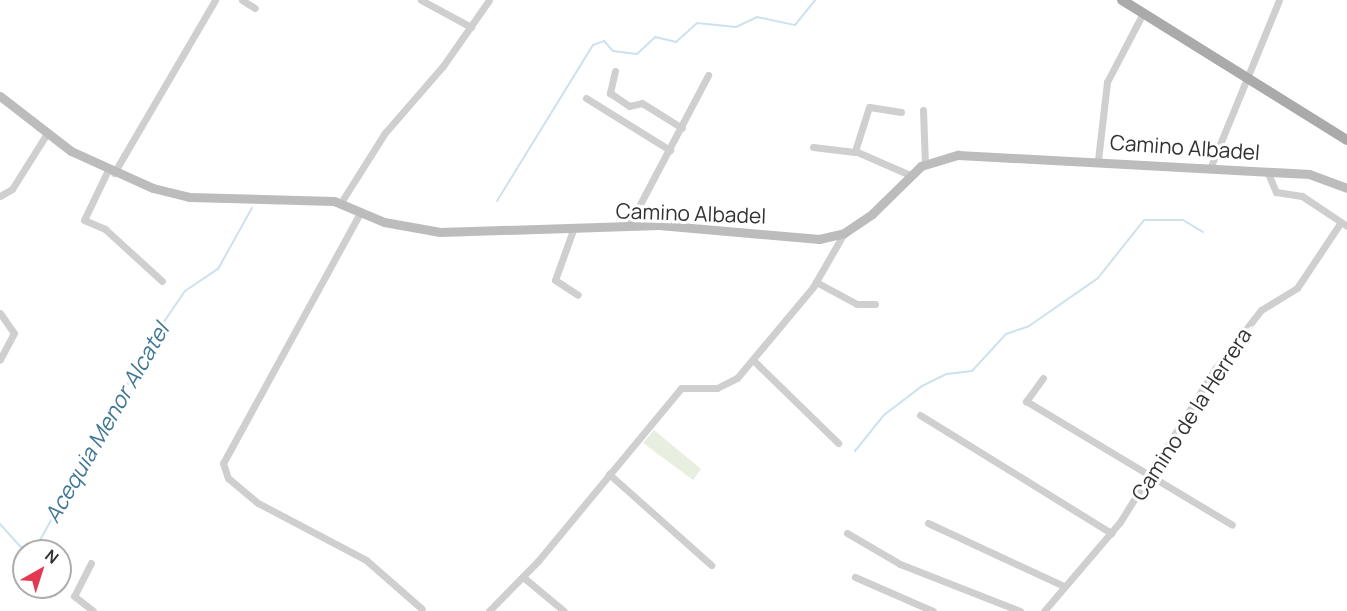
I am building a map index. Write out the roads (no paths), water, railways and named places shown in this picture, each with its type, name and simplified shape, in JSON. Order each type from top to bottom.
[{"type":"main road","points":[[1122,0],[1347,140]]},
{"type":"main road","name":"Camino Albadel","points":[[0,96],[46,135],[111,171],[189,197],[340,204],[360,213],[440,232],[628,227],[725,229],[819,239],[844,233],[872,214],[910,175],[925,164],[958,154],[1210,166],[1313,174],[1347,188]]},
{"type":"street","points":[[162,282],[117,238],[84,220],[111,171],[215,0]]},
{"type":"street","points":[[242,0],[255,8]]},
{"type":"street","points":[[421,0],[471,27]]},
{"type":"street","points":[[340,204],[384,134],[471,27],[489,0]]},
{"type":"street","points":[[1210,166],[1251,80],[1280,0]]},
{"type":"street","points":[[1098,160],[1107,82],[1143,13]]},
{"type":"street","points":[[615,71],[610,93],[629,106],[642,103],[681,128]]},
{"type":"street","points":[[628,227],[708,75]]},
{"type":"street","points":[[586,98],[670,150]]},
{"type":"street","points":[[855,152],[869,107],[901,112]]},
{"type":"street","points":[[923,110],[925,164]]},
{"type":"street","points":[[0,196],[12,189],[46,135]]},
{"type":"street","points":[[813,147],[855,152],[910,175]]},
{"type":"street","points":[[1267,171],[1276,192],[1302,196],[1344,224]]},
{"type":"street","points":[[360,213],[224,463],[228,478],[258,503],[366,560],[422,609]]},
{"type":"street","name":"Camino de la Herrera","points":[[1044,611],[1111,533],[1215,369],[1261,309],[1297,288],[1344,224]]},
{"type":"street","points":[[573,230],[555,280],[578,295]]},
{"type":"street","points":[[489,611],[523,577],[681,388],[729,384],[753,360],[816,282],[844,233]]},
{"type":"street","points":[[816,282],[857,304],[875,304]]},
{"type":"street","points":[[0,313],[14,333],[0,359]]},
{"type":"street","points":[[753,360],[838,443]]},
{"type":"street","points":[[1043,378],[1026,401],[1233,525]]},
{"type":"street","points":[[920,415],[1111,533]]},
{"type":"street","points":[[609,474],[711,565]]},
{"type":"street","points":[[928,523],[1064,586]]},
{"type":"street","points":[[847,533],[900,564],[1020,611]]},
{"type":"street","points":[[91,562],[74,596],[93,611]]},
{"type":"street","points":[[523,577],[564,611]]},
{"type":"street","points":[[855,577],[933,611]]},
{"type":"waterway","name":"Acequia Menor Alcatel","points":[[497,201],[593,45],[604,41],[613,51],[637,54],[655,37],[676,42],[697,23],[736,27],[757,17],[795,25],[815,0]]},
{"type":"waterway","name":"Acequia Menor Alcatel","points":[[0,524],[21,547],[36,547],[159,329],[185,291],[218,269],[252,208]]},
{"type":"waterway","points":[[855,451],[884,415],[922,386],[947,374],[972,371],[1006,334],[1029,326],[1098,278],[1144,220],[1183,220],[1203,232]]}]
